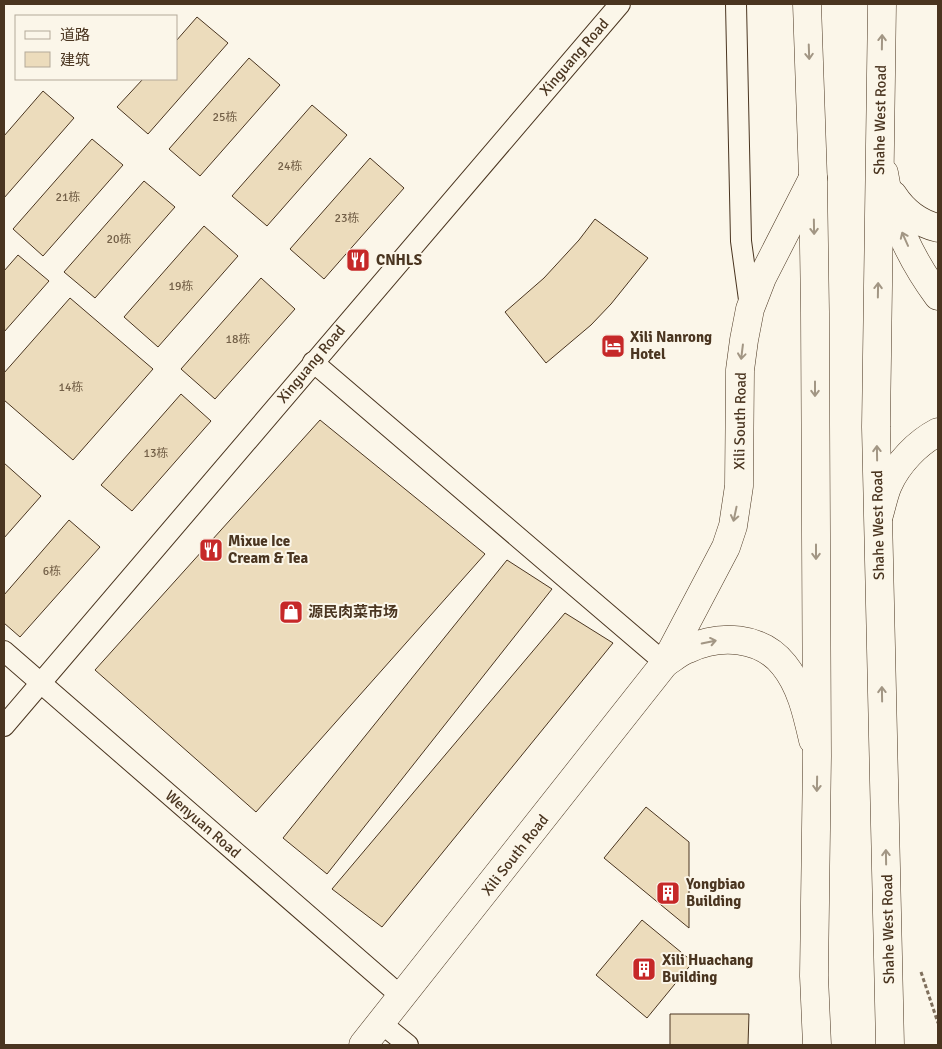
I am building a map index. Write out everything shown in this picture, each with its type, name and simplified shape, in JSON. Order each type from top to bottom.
[{"type":"main road","points":[[807,4],[813,178],[817,756],[814,966],[817,1045]]},
{"type":"main road","name":"Shahe West Road","points":[[882,4],[876,427],[890,1045]]},
{"type":"main road","points":[[880,144],[886,185],[897,220],[911,253],[938,296]]},
{"type":"main road","name":"Xili South Road","points":[[364,1045],[665,663],[726,547],[733,526],[739,486],[740,370],[750,309],[762,278],[813,178]]},
{"type":"main road","points":[[886,185],[902,207],[915,219],[938,228]]},
{"type":"main road","points":[[878,519],[888,485],[904,459],[927,438],[938,432]]},
{"type":"main road","name":"Xili South Road","points":[[665,663],[686,649],[709,641],[731,640],[750,642],[770,651],[783,664],[793,680],[801,698],[817,756]]},
{"type":"street","name":"Xinguang Road","points":[[4,726],[620,4]]},
{"type":"street","points":[[736,4],[741,242],[750,309]]},
{"type":"street","points":[[313,362],[665,663]]},
{"type":"street","name":"Wenyuan Road","points":[[4,651],[402,997]]},
{"type":"street","points":[[381,1023],[408,1045]]},
{"type":"path","points":[[921,972],[938,1023]]},
{"type":"building","points":[[197,17],[228,43],[148,134],[117,107],[142,80],[178,80],[178,39]]},
{"type":"building","points":[[249,58],[280,85],[200,176],[169,149]]},
{"type":"building","points":[[43,91],[74,118],[4,198],[4,136]]},
{"type":"building","points":[[312,105],[347,135],[267,226],[232,196]]},
{"type":"building","points":[[92,139],[123,165],[43,256],[13,229]]},
{"type":"building","points":[[370,158],[404,188],[324,279],[290,249]]},
{"type":"building","points":[[144,181],[175,207],[95,298],[64,272]]},
{"type":"building","points":[[595,219],[648,258],[611,304],[591,325],[546,363],[505,312],[544,278],[579,240]]},
{"type":"building","points":[[204,226],[238,256],[158,347],[124,317]]},
{"type":"building","points":[[18,255],[49,281],[4,332],[4,271]]},
{"type":"building","points":[[261,278],[295,309],[215,399],[181,369]]},
{"type":"building","points":[[70,298],[153,369],[73,460],[4,400],[4,373]]},
{"type":"building","points":[[181,394],[211,421],[132,511],[101,485]]},
{"type":"building","name":"源民肉菜市场","points":[[320,420],[485,554],[256,812],[95,670]]},
{"type":"building","points":[[4,463],[41,496],[4,538]]},
{"type":"building","points":[[69,520],[100,547],[20,637],[4,623],[4,595]]},
{"type":"building","points":[[507,560],[552,589],[327,874],[283,838]]},
{"type":"building","points":[[565,613],[613,643],[382,927],[332,889]]},
{"type":"building","name":"Yongbiao Building","points":[[646,807],[689,842],[689,928],[604,858]]},
{"type":"building","name":"Xili Huachang Building","points":[[642,920],[693,962],[647,1018],[596,975]]},
{"type":"building","points":[[670,1014],[749,1014],[748,1045],[670,1045]]},
{"type":"place","name":"CNHLS","points":[[358,260]]},
{"type":"place","name":"Xili Nanrong Hotel","points":[[613,346]]},
{"type":"place","name":"Mixue Ice Cream & Tea","points":[[211,550]]},
{"type":"place","name":"源民肉菜市场","points":[[291,612]]},
{"type":"place","name":"Yongbiao Building","points":[[668,893]]},
{"type":"place","name":"Xili Huachang Building","points":[[644,969]]}]
